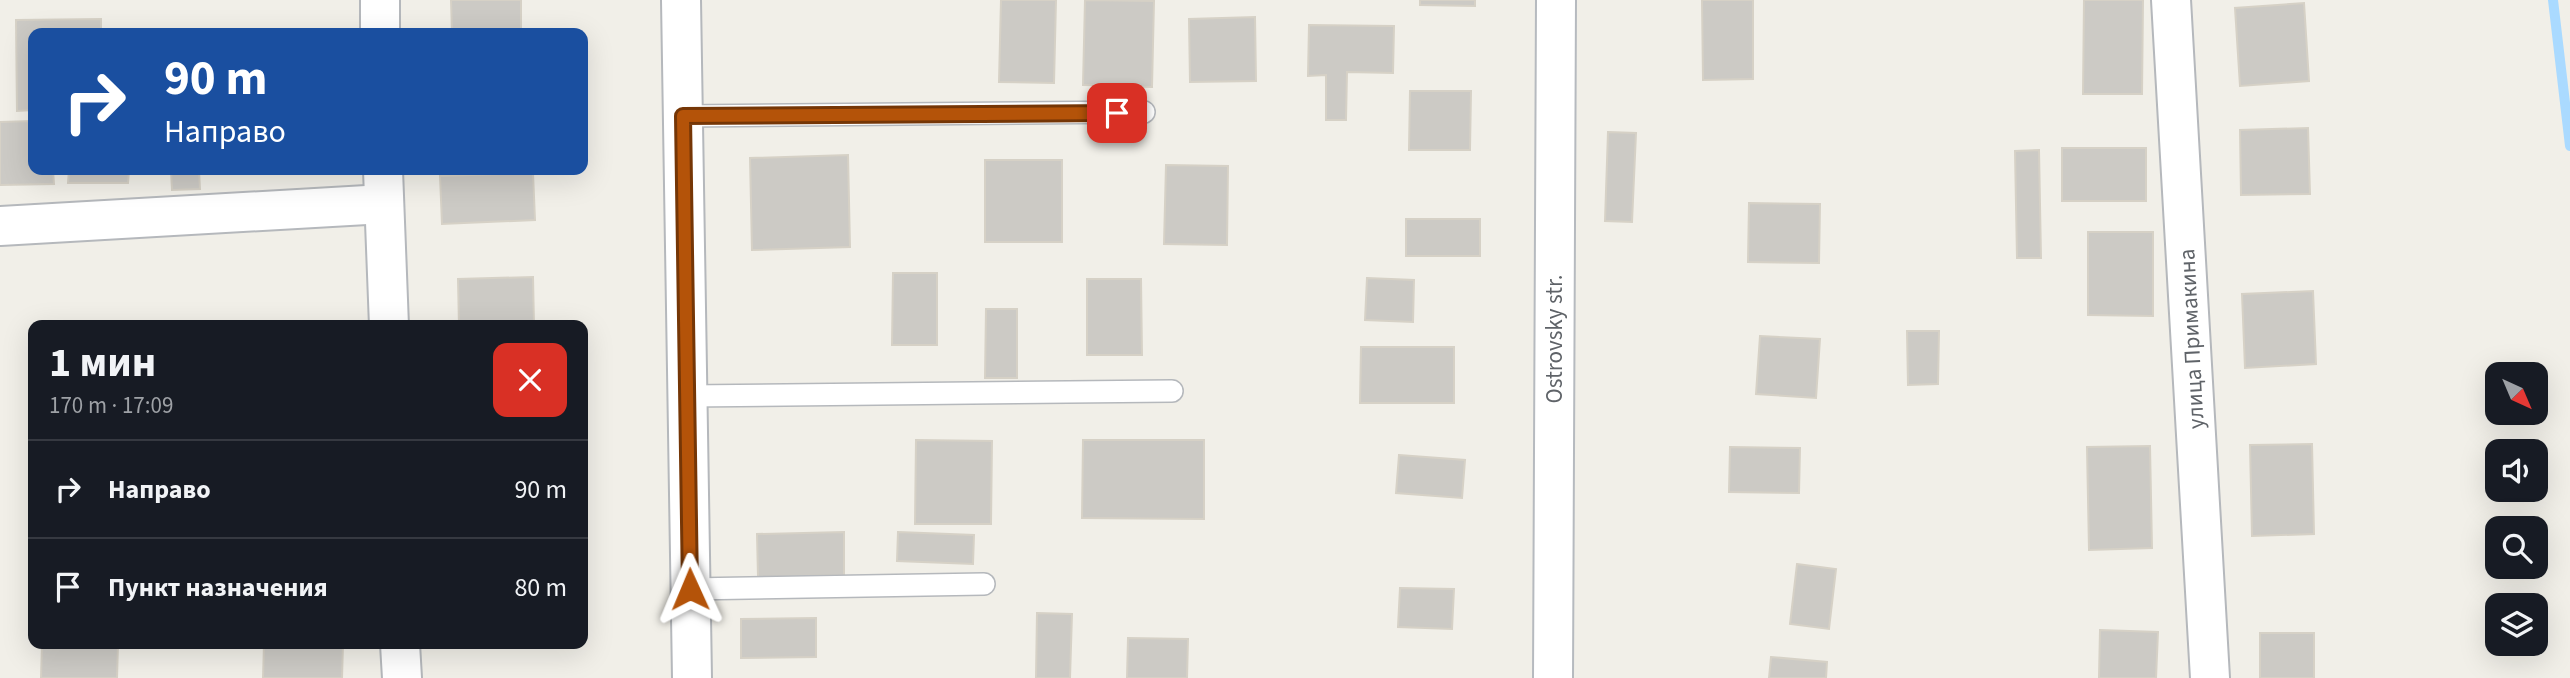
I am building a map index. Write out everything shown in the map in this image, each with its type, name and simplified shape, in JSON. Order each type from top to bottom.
[{"type":"street","points":[[380,0],[380,28]]},
{"type":"street","points":[[681,0],[692,678]]},
{"type":"street","name":"Ostrovsky str.","points":[[1553,678],[1556,0]]},
{"type":"street","name":"улица Примакина","points":[[2171,0],[2210,678]]},
{"type":"street","points":[[0,226],[384,187],[389,320]]},
{"type":"street","points":[[400,649],[402,678]]},
{"type":"lane","points":[[683,116],[1144,112]]},
{"type":"lane","points":[[687,396],[1172,391]]},
{"type":"lane","points":[[690,589],[984,584]]},
{"type":"building","points":[[451,0],[521,0],[521,28],[452,28]]},
{"type":"building","points":[[1001,0],[1056,0],[1054,83],[999,82]]},
{"type":"building","points":[[1085,0],[1154,1],[1152,87],[1083,85]]},
{"type":"building","points":[[1420,0],[1475,0],[1475,6],[1420,5]]},
{"type":"building","points":[[1702,0],[1753,0],[1753,79],[1703,80]]},
{"type":"building","points":[[2084,0],[2143,0],[2142,94],[2083,94]]},
{"type":"building","points":[[2304,3],[2309,81],[2240,86],[2235,8]]},
{"type":"building","points":[[1255,17],[1256,81],[1190,82],[1189,19]]},
{"type":"building","points":[[101,19],[101,28],[28,28],[28,110],[17,111],[16,20]]},
{"type":"building","points":[[1309,25],[1394,26],[1393,73],[1347,72],[1346,120],[1326,120],[1326,75],[1308,76]]},
{"type":"building","points":[[1410,91],[1471,91],[1470,150],[1409,150]]},
{"type":"building","points":[[28,121],[28,175],[53,175],[54,184],[0,185],[0,122]]},
{"type":"building","points":[[2308,128],[2310,194],[2241,195],[2240,130]]},
{"type":"building","points":[[1608,132],[1636,133],[1632,222],[1605,221]]},
{"type":"building","points":[[2062,148],[2146,148],[2146,201],[2062,201]]},
{"type":"building","points":[[2039,150],[2041,258],[2017,258],[2015,151]]},
{"type":"building","points":[[848,155],[850,247],[752,250],[750,158]]},
{"type":"building","points":[[985,160],[1062,160],[1062,242],[985,242]]},
{"type":"building","points":[[1166,165],[1228,166],[1227,245],[1164,244]]},
{"type":"building","points":[[69,175],[129,175],[128,183],[68,183]]},
{"type":"building","points":[[171,175],[199,175],[200,189],[172,190]]},
{"type":"building","points":[[533,175],[535,220],[442,224],[440,176]]},
{"type":"building","points":[[1749,203],[1820,204],[1819,263],[1748,262]]},
{"type":"building","points":[[1406,219],[1480,219],[1480,256],[1406,256]]},
{"type":"building","points":[[2088,232],[2153,232],[2153,316],[2088,315]]},
{"type":"building","points":[[893,273],[937,273],[937,345],[892,345]]},
{"type":"building","points":[[533,277],[534,320],[459,320],[458,279]]},
{"type":"building","points":[[1367,278],[1414,280],[1413,322],[1365,320]]},
{"type":"building","points":[[1087,279],[1141,279],[1142,355],[1087,355]]},
{"type":"building","points":[[2313,291],[2316,364],[2245,368],[2242,294]]},
{"type":"building","points":[[986,309],[1017,309],[1017,378],[985,378]]},
{"type":"building","points":[[1907,331],[1939,331],[1938,384],[1908,385]]},
{"type":"building","points":[[1760,336],[1820,339],[1816,398],[1756,394]]},
{"type":"building","points":[[1361,347],[1454,347],[1454,403],[1360,403]]},
{"type":"building","points":[[916,440],[992,441],[991,524],[915,524]]},
{"type":"building","points":[[1083,440],[1204,440],[1204,519],[1082,518]]},
{"type":"building","points":[[2312,444],[2314,534],[2252,536],[2250,445]]},
{"type":"building","points":[[2150,446],[2152,548],[2089,550],[2087,447]]},
{"type":"building","points":[[1730,447],[1800,448],[1799,493],[1729,492]]},
{"type":"building","points":[[1399,455],[1465,460],[1462,498],[1396,493]]},
{"type":"building","points":[[844,532],[844,575],[758,577],[757,534]]},
{"type":"building","points":[[898,532],[974,535],[973,564],[897,561]]},
{"type":"building","points":[[1797,564],[1836,569],[1829,629],[1790,624]]},
{"type":"building","points":[[1400,588],[1454,589],[1452,629],[1398,627]]},
{"type":"building","points":[[1037,613],[1072,614],[1070,678],[1036,678]]},
{"type":"building","points":[[816,618],[816,657],[741,658],[741,619]]},
{"type":"building","points":[[2100,630],[2158,632],[2156,678],[2099,678]]},
{"type":"building","points":[[2260,633],[2314,633],[2314,678],[2260,678]]},
{"type":"building","points":[[1128,638],[1188,639],[1187,678],[1127,678]]},
{"type":"building","points":[[42,649],[118,649],[117,678],[41,678]]},
{"type":"building","points":[[264,649],[343,649],[342,678],[263,678]]},
{"type":"building","points":[[1771,657],[1827,662],[1826,678],[1769,678]]},
{"type":"waterway","points":[[2553,0],[2570,146]]},
{"type":"route","points":[[690,589],[683,116],[1117,113]]}]
